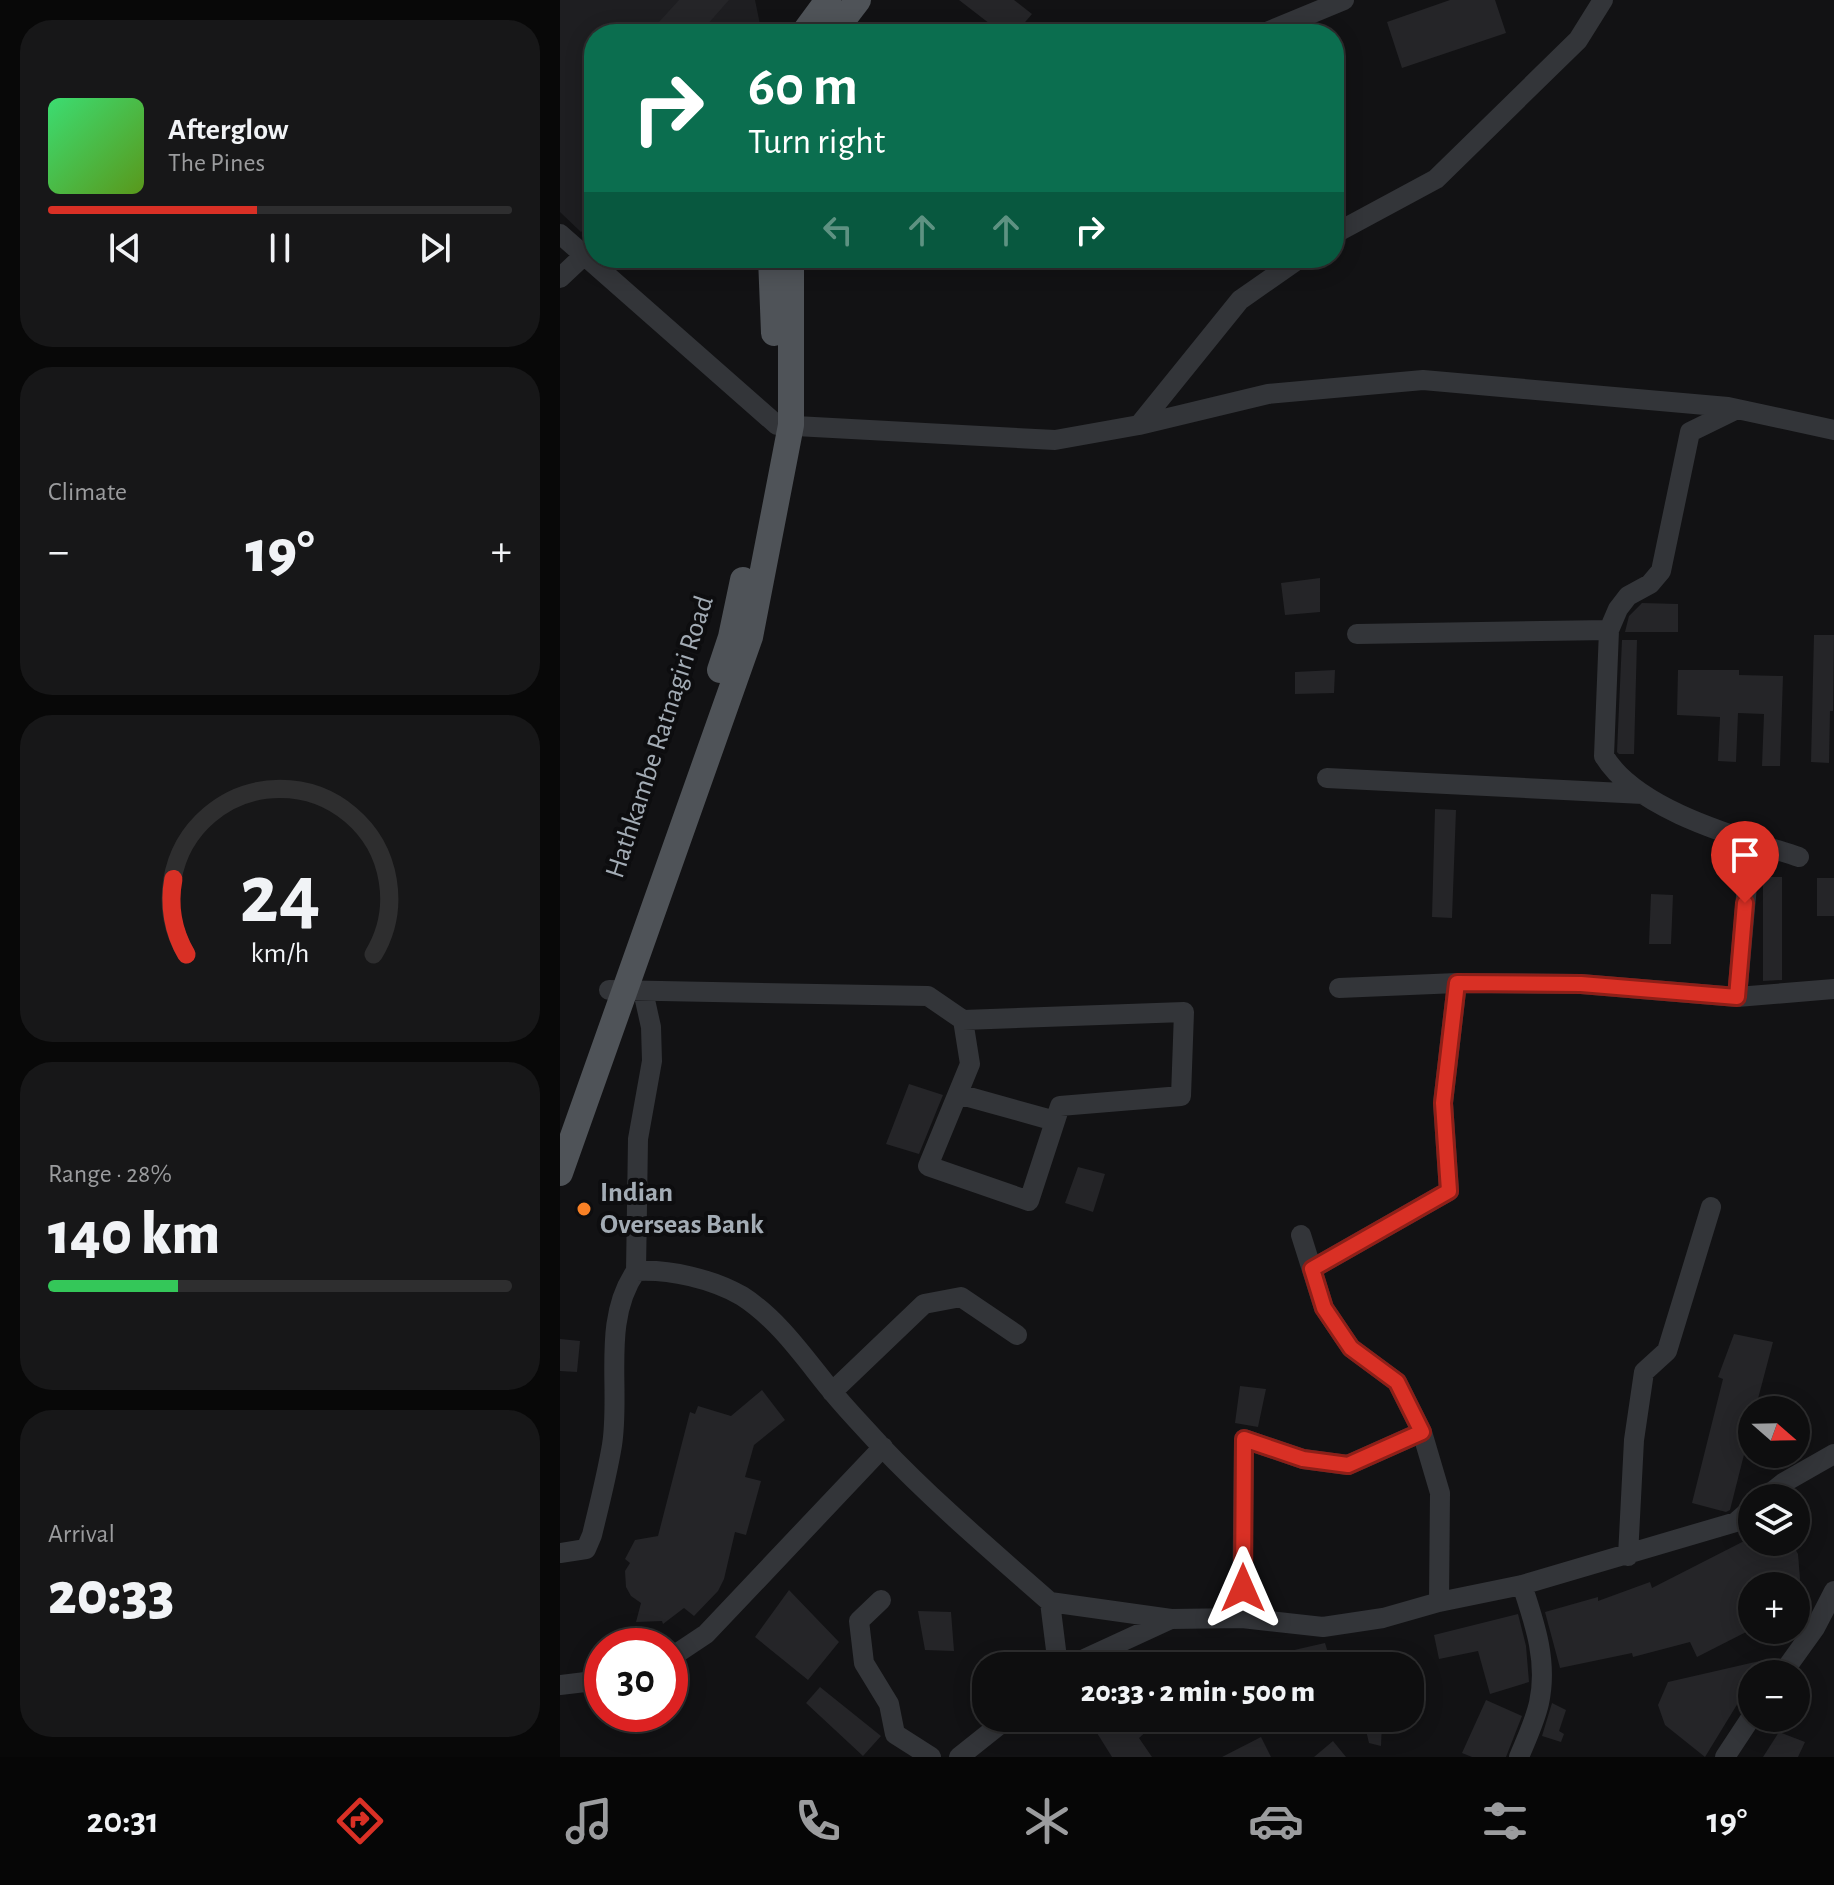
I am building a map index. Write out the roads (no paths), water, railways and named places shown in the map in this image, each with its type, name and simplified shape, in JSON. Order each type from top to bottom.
[{"type":"main road","points":[[810,24],[828,0]]},
{"type":"main road","points":[[840,24],[858,0]]},
{"type":"main road","name":"Hathkambe Ratnagiri Road","points":[[560,1131],[626,990],[731,637],[784,425],[772,268]]},
{"type":"main road","points":[[784,425],[791,268]]},
{"type":"main road","points":[[560,1173],[626,990]]},
{"type":"street","points":[[1286,24],[1344,0]]},
{"type":"street","points":[[1344,229],[1436,179],[1578,40],[1603,0]]},
{"type":"street","points":[[560,234],[584,248]]},
{"type":"street","points":[[560,278],[584,256]]},
{"type":"street","points":[[608,268],[784,425],[1055,440],[1139,425],[1268,394],[1423,380],[1737,409],[1834,430]]},
{"type":"street","points":[[1139,425],[1240,300],[1286,268]]},
{"type":"street","points":[[1737,409],[1690,432],[1661,571],[1650,584],[1628,596],[1609,630],[1604,756],[1611,768],[1643,794],[1698,823],[1799,857]]},
{"type":"street","points":[[1357,634],[1609,630]]},
{"type":"street","points":[[1327,778],[1643,794]]},
{"type":"street","points":[[1737,997],[1751,841]]},
{"type":"street","points":[[1312,1269],[1449,1191],[1443,1103],[1457,983]]},
{"type":"street","points":[[1339,988],[1457,983],[1581,984],[1737,997],[1834,989]]},
{"type":"street","points":[[626,990],[928,996],[963,1020],[1184,1012],[1181,1096],[1060,1106],[1029,1201],[928,1166],[970,1064],[963,1020]]},
{"type":"street","points":[[560,1553],[586,1549],[592,1535],[612,1443],[617,1310],[625,1288],[636,1271],[638,1139],[652,1061],[651,1027],[626,990]]},
{"type":"street","points":[[958,1094],[1055,1121]]},
{"type":"street","points":[[1628,1556],[1634,1440],[1644,1372],[1667,1351],[1711,1207]]},
{"type":"street","points":[[1301,1235],[1324,1308],[1351,1348],[1397,1382],[1422,1432],[1440,1493],[1439,1602]]},
{"type":"street","points":[[636,1271],[653,1270],[699,1279],[741,1296],[775,1323],[883,1447],[971,1532],[1050,1602],[1171,1619],[1242,1618],[1323,1627],[1383,1618],[1439,1602],[1522,1585],[1628,1556],[1738,1520]]},
{"type":"street","points":[[832,1392],[924,1304],[961,1297],[1017,1335]]},
{"type":"street","points":[[1242,1618],[1244,1439],[1303,1459],[1348,1465],[1422,1432]]},
{"type":"street","points":[[688,1646],[706,1634],[883,1447]]},
{"type":"street","points":[[1782,1484],[1834,1454]]},
{"type":"street","points":[[1519,1757],[1539,1705],[1544,1666],[1535,1623],[1522,1585]]},
{"type":"street","points":[[1792,1660],[1815,1628],[1834,1591]]},
{"type":"street","points":[[881,1600],[859,1621],[864,1663],[889,1704],[895,1734],[931,1757]]},
{"type":"street","points":[[1050,1602],[1056,1652]]},
{"type":"street","points":[[1099,1652],[1171,1619]]},
{"type":"street","points":[[560,1685],[584,1682]]},
{"type":"street","points":[[959,1757],[990,1732]]},
{"type":"street","points":[[1725,1757],[1741,1732]]},
{"type":"place","name":"Indian Overseas Bank","points":[[584,1209]]}]
